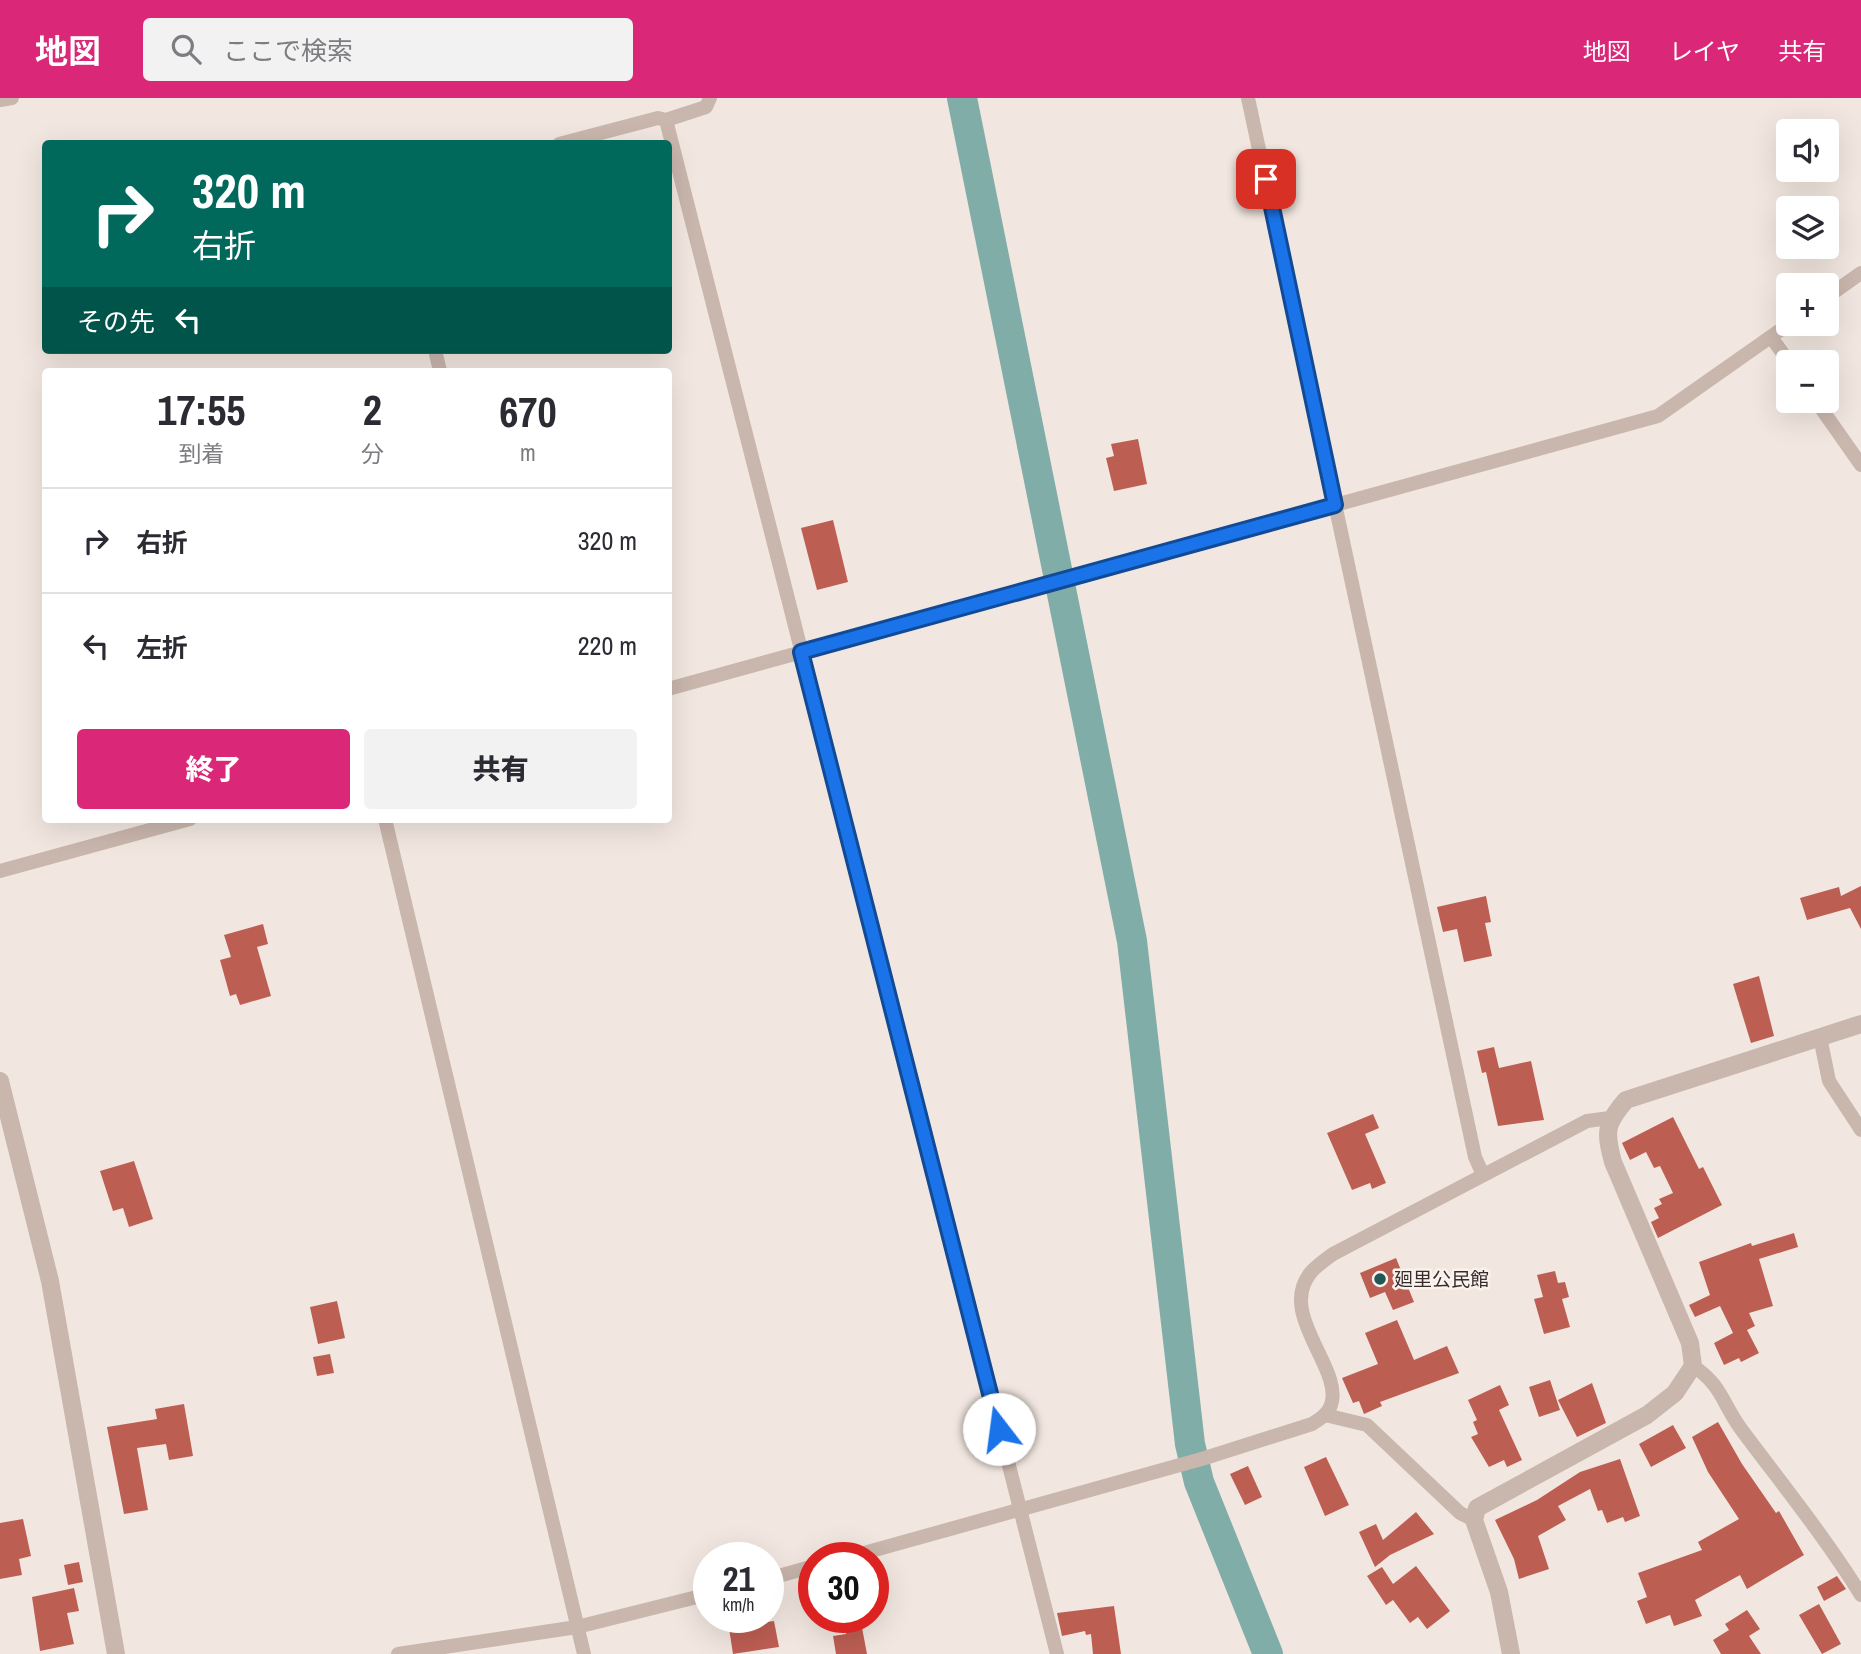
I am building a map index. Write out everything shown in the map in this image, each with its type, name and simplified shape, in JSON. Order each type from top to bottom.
[{"type":"street","points":[[0,100],[12,98]]},
{"type":"street","points":[[574,140],[658,118],[666,120],[706,107],[710,98]]},
{"type":"street","points":[[1248,98],[1472,1144],[1483,1175]]},
{"type":"street","points":[[666,120],[671,140]]},
{"type":"street","points":[[672,144],[1057,1654]]},
{"type":"street","points":[[1839,289],[1861,273]]},
{"type":"street","points":[[672,688],[1658,416],[1776,333]]},
{"type":"street","points":[[1771,337],[1780,350]]},
{"type":"street","points":[[1824,413],[1861,465]]},
{"type":"street","points":[[0,871],[176,823]]},
{"type":"street","points":[[386,823],[584,1654]]},
{"type":"street","points":[[1511,1654],[1499,1592],[1474,1520],[1477,1508],[1647,1415],[1675,1393],[1693,1367],[1690,1343],[1613,1162],[1606,1137],[1610,1118],[1626,1100],[1861,1024]]},
{"type":"street","points":[[1820,1037],[1829,1081],[1861,1129]]},
{"type":"street","points":[[0,1081],[50,1281],[117,1654]]},
{"type":"street","points":[[889,1546],[1205,1458],[1312,1424],[1325,1415],[1332,1403],[1330,1382],[1304,1320],[1301,1295],[1311,1272],[1333,1254],[1587,1121],[1610,1118]]},
{"type":"street","points":[[1693,1367],[1711,1378],[1739,1426],[1832,1548],[1861,1595]]},
{"type":"street","points":[[1325,1415],[1367,1425],[1460,1513],[1474,1520]]},
{"type":"street","points":[[398,1654],[577,1627],[693,1598]]},
{"type":"building","points":[[1138,439],[1147,484],[1114,491],[1106,458],[1114,456],[1111,444]]},
{"type":"building","points":[[833,520],[848,582],[817,590],[801,528]]},
{"type":"building","points":[[1861,886],[1861,929],[1850,908],[1807,920],[1800,898],[1839,887],[1841,896]]},
{"type":"building","points":[[1486,896],[1491,922],[1485,923],[1492,956],[1464,962],[1457,929],[1443,932],[1437,907]]},
{"type":"building","points":[[263,924],[268,944],[257,947],[271,996],[240,1005],[236,994],[230,996],[220,960],[231,957],[224,935]]},
{"type":"building","points":[[1759,976],[1774,1036],[1751,1043],[1733,984]]},
{"type":"building","points":[[1494,1047],[1499,1068],[1531,1061],[1544,1120],[1498,1126],[1486,1072],[1482,1073],[1477,1051]]},
{"type":"building","points":[[1373,1114],[1379,1128],[1365,1134],[1386,1183],[1372,1189],[1370,1183],[1352,1190],[1327,1133]]},
{"type":"building","points":[[1673,1117],[1699,1169],[1703,1167],[1722,1205],[1658,1238],[1651,1222],[1659,1218],[1654,1208],[1662,1204],[1659,1199],[1673,1193],[1660,1166],[1654,1168],[1646,1152],[1630,1160],[1622,1143]]},
{"type":"building","points":[[134,1161],[153,1219],[129,1227],[123,1208],[113,1211],[100,1171]]},
{"type":"building","points":[[1794,1233],[1798,1247],[1759,1259],[1773,1306],[1749,1313],[1755,1326],[1747,1330],[1759,1353],[1741,1362],[1739,1358],[1724,1365],[1714,1343],[1733,1333],[1720,1306],[1695,1317],[1689,1305],[1710,1295],[1699,1262],[1751,1243],[1752,1246]]},
{"type":"building","points":[[1396,1258],[1414,1302],[1393,1310],[1385,1292],[1370,1298],[1360,1273]]},
{"type":"building","points":[[1555,1271],[1558,1283],[1565,1282],[1569,1297],[1562,1299],[1570,1327],[1544,1334],[1534,1299],[1543,1297],[1537,1275]]},
{"type":"building","points":[[337,1301],[345,1338],[318,1344],[310,1307]]},
{"type":"building","points":[[1397,1320],[1414,1360],[1447,1346],[1459,1373],[1380,1402],[1382,1406],[1364,1414],[1359,1401],[1353,1403],[1342,1378],[1378,1364],[1365,1333]]},
{"type":"building","points":[[330,1354],[334,1373],[317,1376],[313,1357]]},
{"type":"building","points":[[1550,1380],[1560,1410],[1539,1417],[1529,1387]]},
{"type":"building","points":[[1592,1383],[1606,1423],[1577,1437],[1558,1400]]},
{"type":"building","points":[[1500,1385],[1509,1405],[1499,1410],[1522,1460],[1507,1467],[1504,1460],[1489,1467],[1471,1437],[1478,1434],[1473,1422],[1477,1420],[1468,1400]]},
{"type":"building","points":[[184,1404],[193,1456],[169,1460],[166,1444],[137,1448],[148,1510],[124,1514],[107,1427],[157,1419],[155,1409]]},
{"type":"building","points":[[1718,1422],[1742,1464],[1776,1513],[1779,1511],[1804,1555],[1747,1589],[1740,1575],[1695,1600],[1702,1616],[1674,1626],[1670,1615],[1646,1624],[1637,1601],[1647,1597],[1638,1573],[1702,1550],[1698,1542],[1739,1519],[1708,1472],[1692,1437]]},
{"type":"building","points":[[1673,1425],[1686,1448],[1651,1467],[1639,1444]]},
{"type":"building","points":[[1326,1457],[1349,1505],[1325,1516],[1304,1467]]},
{"type":"building","points":[[1620,1459],[1640,1516],[1625,1522],[1623,1517],[1607,1523],[1602,1510],[1598,1511],[1590,1489],[1558,1506],[1566,1520],[1538,1536],[1549,1569],[1519,1579],[1514,1559],[1495,1520],[1537,1500],[1580,1472]]},
{"type":"building","points":[[1248,1466],[1262,1497],[1245,1505],[1230,1474]]},
{"type":"building","points":[[1416,1512],[1434,1534],[1390,1555],[1375,1567],[1359,1532],[1376,1524],[1383,1540]]},
{"type":"building","points":[[23,1519],[31,1556],[19,1559],[22,1575],[0,1579],[0,1523]]},
{"type":"building","points":[[79,1562],[83,1582],[68,1585],[64,1565]]},
{"type":"building","points":[[1416,1566],[1450,1611],[1427,1629],[1418,1617],[1410,1623],[1393,1600],[1386,1605],[1367,1576],[1382,1567],[1393,1584]]},
{"type":"building","points":[[1837,1576],[1846,1589],[1824,1601],[1817,1587]]},
{"type":"building","points":[[74,1588],[79,1611],[67,1613],[74,1644],[40,1651],[32,1597]]},
{"type":"building","points":[[1819,1604],[1841,1644],[1822,1654],[1799,1615]]},
{"type":"building","points":[[1114,1606],[1121,1654],[1093,1654],[1091,1634],[1086,1635],[1085,1631],[1062,1636],[1057,1613]]},
{"type":"building","points":[[1747,1610],[1760,1629],[1749,1636],[1761,1654],[1721,1654],[1713,1640],[1729,1630],[1725,1624]]},
{"type":"building","points":[[730,1633],[776,1633],[779,1647],[733,1654]]},
{"type":"building","points":[[863,1633],[867,1654],[836,1654],[833,1636]]},
{"type":"waterway","points":[[962,98],[1132,941],[1190,1444],[1199,1482],[1268,1654]]},
{"type":"place","name":"廻里公民館","points":[[1380,1279]]},
{"type":"route","points":[[999,1429],[801,652],[1335,505],[1266,179]]}]
